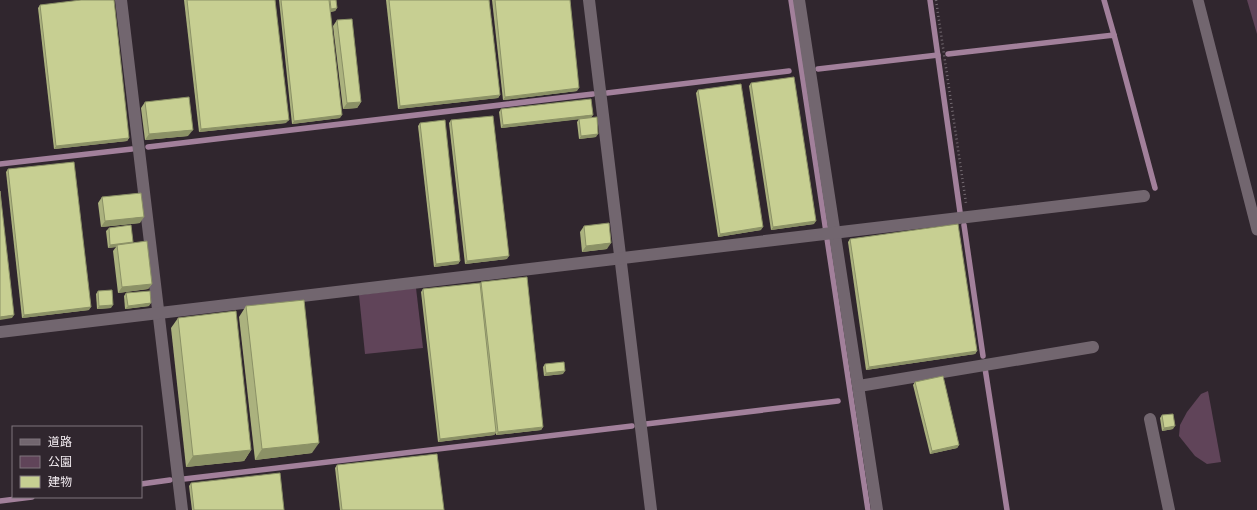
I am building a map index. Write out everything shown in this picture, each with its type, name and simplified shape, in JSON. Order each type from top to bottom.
[{"type":"street","points":[[121,0],[182,510]]},
{"type":"street","points":[[589,0],[651,510]]},
{"type":"street","points":[[799,0],[829,234],[859,386],[877,510]]},
{"type":"street","points":[[0,332],[1144,196]]},
{"type":"street","points":[[859,386],[1093,347]]},
{"type":"street","points":[[1150,419],[1169,510]]},
{"type":"lane","points":[[1198,0],[1257,230]]},
{"type":"path","points":[[936,0],[968,217]]},
{"type":"green space","points":[[1247,0],[1257,0],[1257,34]]},
{"type":"green space","points":[[416,288],[423,348],[365,354],[359,295]]},
{"type":"green space","points":[[1208,391],[1221,462],[1207,464],[1195,456],[1179,436],[1180,425],[1187,412],[1201,394]]},
{"type":"building","points":[[81,0],[114,0],[129,138],[56,146],[40,5]]},
{"type":"building","points":[[187,0],[275,0],[289,120],[201,129]]},
{"type":"building","points":[[281,0],[329,0],[342,115],[294,121]]},
{"type":"building","points":[[330,0],[336,0],[337,8],[331,9]]},
{"type":"building","points":[[389,0],[489,0],[500,95],[400,106]]},
{"type":"building","points":[[495,0],[570,0],[579,88],[505,97]]},
{"type":"building","points":[[352,19],[361,102],[347,103],[337,20]]},
{"type":"building","points":[[794,77],[816,221],[773,227],[751,83]]},
{"type":"building","points":[[741,84],[763,227],[720,234],[698,90]]},
{"type":"building","points":[[189,97],[193,130],[149,134],[145,102]]},
{"type":"building","points":[[591,99],[593,115],[503,125],[501,109]]},
{"type":"building","points":[[493,116],[509,256],[467,261],[451,120]]},
{"type":"building","points":[[597,117],[598,134],[581,136],[579,119]]},
{"type":"building","points":[[445,120],[460,261],[436,264],[420,123]]},
{"type":"building","points":[[74,162],[91,307],[24,315],[8,169]]},
{"type":"building","points":[[0,191],[14,315],[0,317]]},
{"type":"building","points":[[141,193],[144,217],[105,221],[102,197]]},
{"type":"building","points":[[609,223],[611,243],[586,246],[584,226]]},
{"type":"building","points":[[958,224],[977,351],[869,367],[850,239]]},
{"type":"building","points":[[131,225],[133,242],[110,245],[109,228]]},
{"type":"building","points":[[147,241],[152,284],[122,287],[117,245]]},
{"type":"building","points":[[527,277],[543,427],[498,432],[481,282]]},
{"type":"building","points":[[480,283],[496,432],[440,439],[423,289]]},
{"type":"building","points":[[112,290],[113,305],[99,306],[98,291]]},
{"type":"building","points":[[150,291],[151,303],[128,306],[126,293]]},
{"type":"building","points":[[304,300],[319,443],[262,449],[246,306]]},
{"type":"building","points":[[236,311],[251,450],[193,456],[178,318]]},
{"type":"building","points":[[564,362],[565,371],[546,373],[545,364]]},
{"type":"building","points":[[943,376],[959,445],[932,451],[915,382]]},
{"type":"building","points":[[1173,414],[1175,426],[1164,428],[1162,415]]},
{"type":"building","points":[[437,454],[444,510],[342,510],[337,465]]},
{"type":"building","points":[[280,473],[284,510],[194,510],[191,483]]},
{"type":"waterway","points":[[791,0],[868,510]]},
{"type":"waterway","points":[[930,0],[960,212]]},
{"type":"waterway","points":[[1104,0],[1114,35]]},
{"type":"waterway","points":[[948,54],[1114,35],[1155,188]]},
{"type":"waterway","points":[[818,69],[938,55]]},
{"type":"waterway","points":[[607,93],[789,71]]},
{"type":"waterway","points":[[148,147],[593,94]]},
{"type":"waterway","points":[[0,164],[132,149]]},
{"type":"waterway","points":[[964,225],[983,356]]},
{"type":"waterway","points":[[985,368],[1007,510]]},
{"type":"waterway","points":[[646,424],[838,401]]},
{"type":"waterway","points":[[184,479],[632,426]]},
{"type":"waterway","points":[[142,484],[170,480]]},
{"type":"waterway","points":[[0,501],[24,498]]}]
